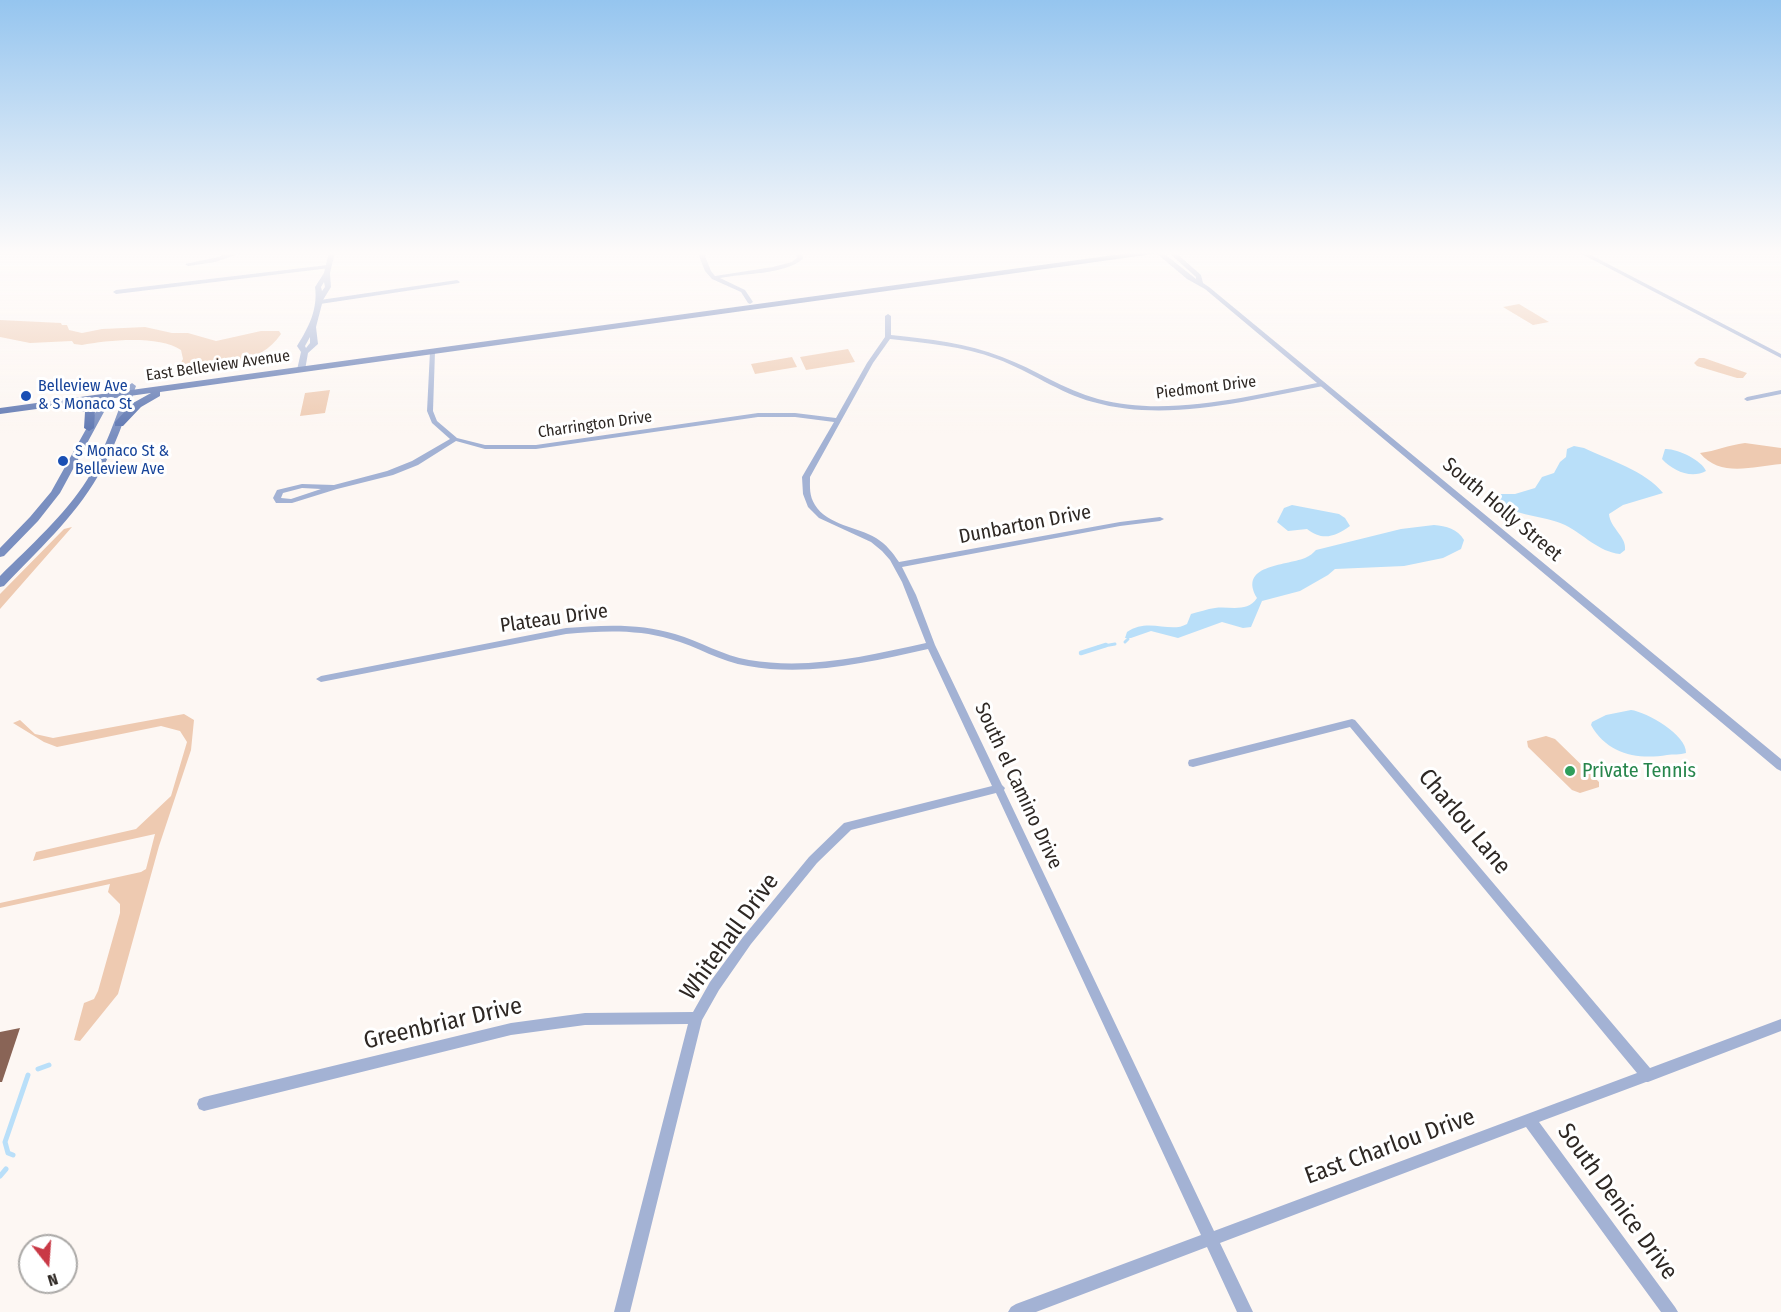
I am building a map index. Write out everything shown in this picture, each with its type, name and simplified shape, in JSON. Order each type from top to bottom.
[{"type":"main road","name":"East Belleview Avenue","points":[[131,390],[303,362],[666,313]]},
{"type":"main road","name":"East Belleview Avenue","points":[[0,403],[185,386],[303,362],[432,352],[712,313]]},
{"type":"main road","points":[[119,424],[144,400],[185,386]]},
{"type":"main road","points":[[0,584],[72,507],[95,474],[119,424],[131,390]]},
{"type":"main road","name":"East Belleview Avenue","points":[[0,411],[112,392]]},
{"type":"main road","points":[[0,554],[34,519],[55,493],[89,428],[112,392]]},
{"type":"main road","points":[[39,406],[73,405],[88,408],[91,414],[89,428]]},
{"type":"street","points":[[303,362],[314,344],[313,327],[317,313]]},
{"type":"street","name":"South Holly Street","points":[[1238,313],[1781,766]]},
{"type":"street","points":[[1699,313],[1781,356]]},
{"type":"street","points":[[888,316],[888,336]]},
{"type":"street","name":"Piedmont Drive","points":[[888,336],[950,343],[972,348],[1014,364],[1069,392],[1098,402],[1126,407],[1170,408],[1323,384]]},
{"type":"street","name":"South el Camino Drive","points":[[888,336],[807,477],[805,486],[808,500],[822,516],[832,523],[879,544],[898,566],[931,645],[1245,1312]]},
{"type":"street","name":"Charrington Drive","points":[[432,352],[431,416],[440,429],[455,439],[485,447],[520,449],[759,415],[795,415],[838,420]]},
{"type":"street","points":[[1747,399],[1781,392]]},
{"type":"street","points":[[334,487],[293,487],[280,492],[277,498],[279,501],[292,501],[334,487],[371,479],[401,469],[455,439]]},
{"type":"street","name":"Dunbarton Drive","points":[[898,566],[1120,524],[1160,519]]},
{"type":"street","name":"Plateau Drive","points":[[321,679],[566,631],[597,628],[650,631],[678,638],[721,656],[745,663],[793,668],[838,665],[931,645]]},
{"type":"street","name":"Charlou Lane","points":[[1193,763],[1352,723],[1648,1076]]},
{"type":"street","name":"Whitehall Drive","points":[[622,1312],[696,1018],[706,998],[745,943],[828,842],[848,826],[1000,788]]},
{"type":"street","name":"Greenbriar Drive","points":[[204,1104],[511,1029],[585,1019],[696,1018]]},
{"type":"street","name":"East Charlou Drive","points":[[1016,1312],[1781,1026]]},
{"type":"street","name":"South Denice Drive","points":[[1528,1119],[1670,1312]]},
{"type":"shaded area","points":[[1513,313],[1534,313],[1549,322],[1533,325]]},
{"type":"shaded area","points":[[0,320],[61,323],[67,325],[69,330],[82,333],[102,329],[145,327],[172,333],[188,333],[216,341],[261,331],[279,331],[281,334],[262,352],[251,358],[186,369],[179,366],[183,359],[181,350],[160,342],[133,340],[82,345],[74,344],[72,341],[30,343],[0,337]]},
{"type":"shaded area","points":[[848,349],[855,362],[806,370],[800,357]]},
{"type":"shaded area","points":[[792,357],[797,367],[755,374],[751,364]]},
{"type":"shaded area","points":[[1699,358],[1747,373],[1743,378],[1737,378],[1697,366],[1694,363]]},
{"type":"shaded area","points":[[330,390],[325,413],[300,416],[305,393]]},
{"type":"shaded area","points":[[1745,443],[1781,448],[1781,464],[1738,469],[1727,468],[1708,461],[1700,453],[1733,445]]},
{"type":"shaded area","points":[[72,527],[0,609],[0,594],[64,529]]},
{"type":"shaded area","points":[[184,714],[194,720],[191,750],[159,846],[118,994],[80,1041],[74,1040],[84,1003],[94,999],[98,991],[120,913],[120,904],[108,892],[110,884],[0,908],[0,903],[146,869],[155,834],[33,861],[36,852],[136,829],[171,796],[187,742],[180,731],[161,726],[57,747],[44,742],[13,723],[20,720],[35,734],[53,738]]},
{"type":"shaded area","name":"Private Tennis","points":[[1546,736],[1555,739],[1599,782],[1599,787],[1580,793],[1572,790],[1528,747],[1527,741]]},
{"type":"water","points":[[1574,446],[1584,448],[1637,472],[1656,485],[1663,493],[1623,505],[1609,514],[1612,524],[1625,545],[1625,550],[1620,554],[1605,550],[1565,525],[1512,510],[1497,501],[1499,494],[1515,494],[1535,488],[1542,477],[1554,473],[1566,457],[1567,449]]},
{"type":"water","points":[[1665,449],[1688,455],[1706,471],[1688,474],[1671,467],[1662,459]]},
{"type":"water","points":[[1292,505],[1339,514],[1350,526],[1339,533],[1328,536],[1318,535],[1307,529],[1288,531],[1277,522],[1284,508]]},
{"type":"water","points":[[1434,525],[1447,527],[1458,533],[1464,540],[1461,549],[1443,558],[1404,566],[1335,569],[1300,591],[1262,601],[1251,627],[1243,628],[1222,622],[1178,638],[1151,631],[1125,638],[1127,632],[1135,628],[1143,626],[1180,627],[1187,624],[1191,614],[1215,608],[1248,606],[1257,598],[1253,587],[1258,573],[1276,565],[1305,558],[1316,550],[1401,529]]},
{"type":"water","points":[[1631,710],[1656,720],[1673,732],[1685,746],[1686,753],[1645,756],[1624,753],[1606,743],[1591,725],[1592,722],[1606,715]]},
{"type":"building","points":[[20,1028],[2,1082],[0,1082],[0,1032]]},
{"type":"waterway","points":[[1125,642],[1128,639]]},
{"type":"waterway","points":[[1102,646],[1115,644]]},
{"type":"waterway","points":[[1102,646],[1106,645]]},
{"type":"waterway","points":[[1081,653],[1102,646]]},
{"type":"waterway","points":[[38,1069],[49,1065]]},
{"type":"waterway","points":[[13,1155],[8,1153],[5,1142],[28,1075]]},
{"type":"waterway","points":[[0,1176],[6,1169]]},
{"type":"place","name":"Belleview Ave & S Monaco St","points":[[26,396]]},
{"type":"place","name":"S Monaco St & Belleview Ave","points":[[63,461]]},
{"type":"place","name":"Private Tennis","points":[[1570,771]]}]
